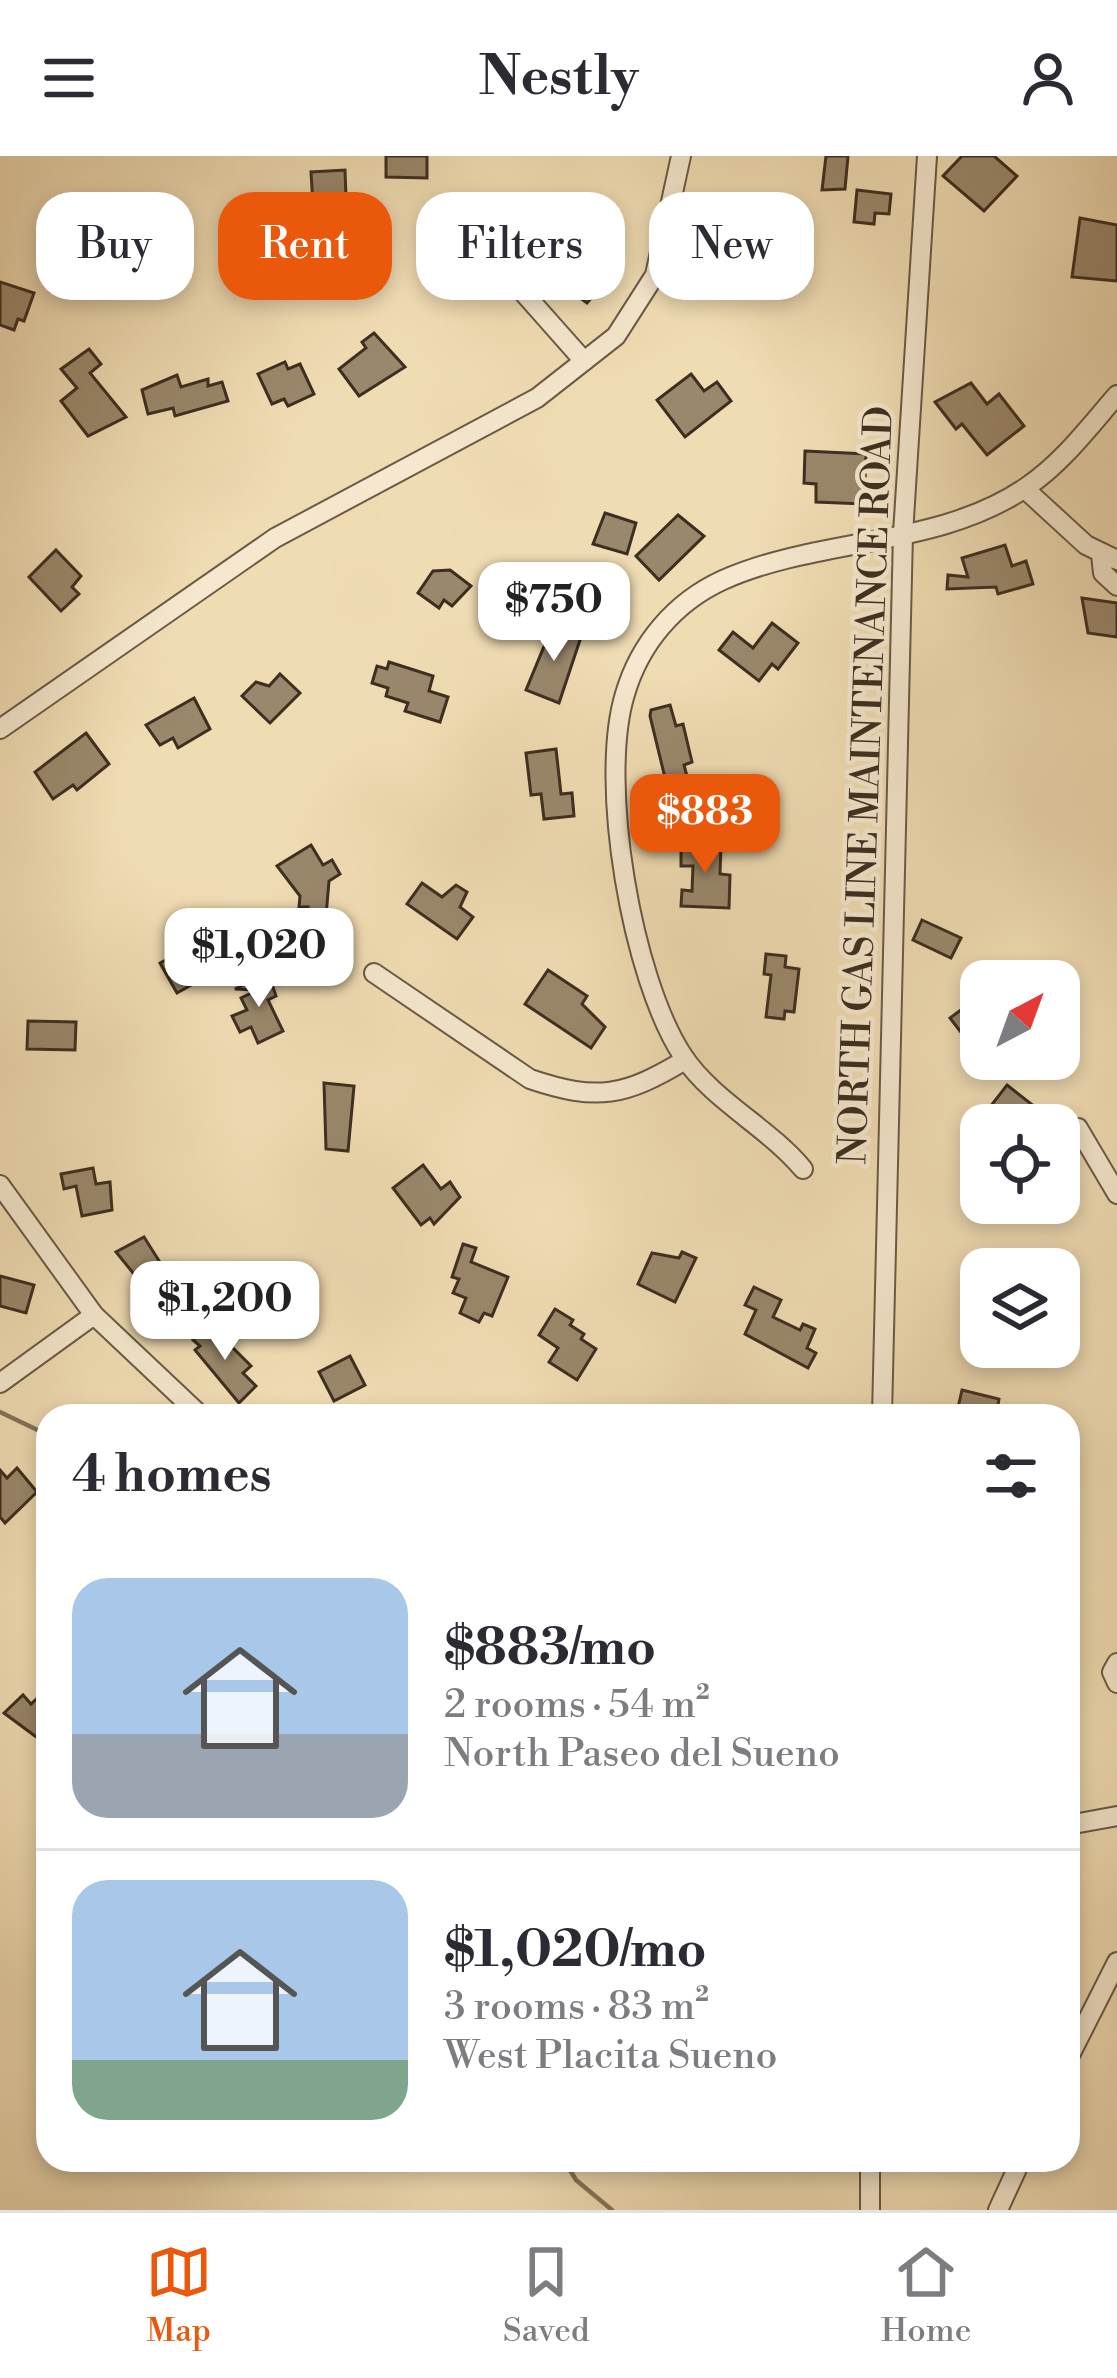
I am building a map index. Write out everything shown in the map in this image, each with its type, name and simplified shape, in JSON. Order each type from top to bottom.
[{"type":"street","points":[[0,728],[275,538],[537,398],[616,336],[655,275],[681,156]]},
{"type":"street","name":"NORTH GAS LINE MAINTENANCE ROAD","points":[[882,1404],[903,534],[927,156]]},
{"type":"street","points":[[530,300],[584,361]]},
{"type":"street","points":[[802,1169],[686,1060],[631,930],[616,738],[625,692],[660,625],[696,594],[752,570],[903,534],[1025,489],[1057,464],[1117,395]]},
{"type":"street","points":[[1025,489],[1109,557],[1103,573],[1117,586]]},
{"type":"street","points":[[374,973],[530,1079],[558,1088],[606,1095],[635,1088],[686,1060]]},
{"type":"street","points":[[1080,1131],[1117,1194]]},
{"type":"street","points":[[0,1185],[94,1315],[188,1404]]},
{"type":"street","points":[[0,1383],[94,1315]]},
{"type":"street","points":[[1117,1663],[1112,1672],[1117,1683]]},
{"type":"street","points":[[1080,1823],[1117,1816]]},
{"type":"street","points":[[1080,2035],[1117,1962]]},
{"type":"street","points":[[870,2172],[870,2210]]},
{"type":"street","points":[[998,2210],[1015,2172]]},
{"type":"building","points":[[386,156],[427,156],[427,178],[386,177]]},
{"type":"building","points":[[826,156],[848,156],[845,189],[822,190]]},
{"type":"building","points":[[962,156],[994,156],[1017,176],[984,211],[943,176]]},
{"type":"building","points":[[345,170],[346,192],[312,192],[311,172]]},
{"type":"building","points":[[857,190],[891,194],[889,214],[875,213],[874,224],[854,222]]},
{"type":"building","points":[[1080,218],[1117,225],[1117,281],[1072,277]]},
{"type":"building","points":[[0,282],[34,293],[24,321],[18,319],[14,330],[0,325]]},
{"type":"building","points":[[374,333],[405,367],[359,396],[339,369],[366,348],[362,342]]},
{"type":"building","points":[[89,349],[101,364],[90,373],[126,417],[88,436],[61,401],[77,388],[61,369]]},
{"type":"building","points":[[285,362],[288,369],[300,364],[314,394],[288,406],[284,399],[272,404],[258,374]]},
{"type":"building","points":[[691,374],[704,391],[717,382],[731,401],[685,437],[657,400]]},
{"type":"building","points":[[177,375],[181,387],[208,379],[208,386],[222,382],[228,401],[175,416],[173,408],[148,414],[142,390]]},
{"type":"building","points":[[971,383],[987,404],[999,394],[1024,426],[987,455],[962,424],[956,429],[935,402]]},
{"type":"building","points":[[805,451],[866,454],[864,504],[816,502],[816,484],[804,483]]},
{"type":"building","points":[[605,513],[636,523],[627,554],[593,544]]},
{"type":"building","points":[[678,515],[704,536],[659,580],[636,556]]},
{"type":"building","points":[[1005,545],[1012,566],[1026,561],[1033,584],[998,594],[996,587],[947,589],[948,575],[968,577],[962,558]]},
{"type":"building","points":[[56,550],[81,576],[72,587],[79,594],[61,611],[29,577]]},
{"type":"building","points":[[450,570],[471,586],[452,606],[444,600],[439,608],[418,593],[433,571]]},
{"type":"building","points":[[1082,598],[1117,603],[1117,637],[1088,633]]},
{"type":"building","points":[[555,620],[580,640],[559,703],[526,690]]},
{"type":"building","points":[[772,623],[798,643],[778,669],[772,664],[759,681],[719,650],[733,632],[753,648]]},
{"type":"building","points":[[389,662],[433,676],[429,691],[448,697],[440,722],[405,711],[408,703],[386,696],[388,688],[372,683],[377,666],[387,669]]},
{"type":"building","points":[[280,674],[300,693],[270,723],[242,696],[256,682],[269,686]]},
{"type":"building","points":[[194,698],[210,729],[178,748],[173,738],[160,745],[146,725]]},
{"type":"building","points":[[670,705],[676,726],[683,724],[692,762],[684,765],[688,780],[667,786],[650,716],[651,710]]},
{"type":"building","points":[[86,733],[109,764],[77,790],[73,785],[53,799],[35,772]]},
{"type":"building","points":[[556,749],[561,794],[572,793],[574,816],[544,819],[541,794],[531,795],[526,753]]},
{"type":"building","points":[[681,842],[721,844],[720,874],[730,875],[729,908],[681,906],[682,890],[692,891],[693,866],[681,866]]},
{"type":"building","points":[[311,845],[323,865],[332,860],[340,874],[329,881],[326,916],[307,915],[308,907],[299,907],[300,896],[277,866]]},
{"type":"building","points":[[422,883],[442,897],[456,885],[467,892],[460,907],[473,917],[457,939],[407,904]]},
{"type":"building","points":[[922,920],[961,938],[951,958],[913,940]]},
{"type":"building","points":[[186,949],[202,979],[177,993],[160,963]]},
{"type":"building","points":[[766,954],[786,956],[785,967],[799,969],[794,1012],[785,1011],[784,1019],[766,1017],[771,975],[764,974]]},
{"type":"building","points":[[548,970],[587,996],[582,1004],[605,1027],[591,1048],[525,1004]]},
{"type":"building","points":[[268,973],[276,996],[268,1000],[283,1031],[258,1043],[251,1027],[240,1032],[232,1016],[247,1010],[241,998],[258,990],[235,989]]},
{"type":"building","points":[[960,1011],[960,1031],[950,1018]]},
{"type":"building","points":[[28,1021],[76,1022],[75,1050],[27,1049]]},
{"type":"building","points":[[324,1083],[354,1086],[348,1151],[326,1149]]},
{"type":"building","points":[[1007,1085],[1031,1104],[992,1104]]},
{"type":"building","points":[[423,1165],[441,1189],[450,1182],[460,1197],[434,1224],[430,1218],[421,1225],[393,1188]]},
{"type":"building","points":[[93,1168],[96,1184],[110,1182],[112,1210],[82,1216],[76,1186],[64,1189],[61,1174]]},
{"type":"building","points":[[144,1237],[161,1264],[155,1269],[161,1280],[153,1285],[163,1300],[149,1308],[140,1294],[147,1290],[116,1252]]},
{"type":"building","points":[[463,1244],[476,1248],[471,1262],[508,1277],[492,1316],[484,1313],[479,1322],[460,1313],[466,1298],[453,1293],[459,1279],[452,1277]]},
{"type":"building","points":[[682,1252],[696,1258],[675,1302],[638,1284],[652,1253],[679,1258]]},
{"type":"building","points":[[0,1276],[34,1285],[26,1313],[0,1306]]},
{"type":"building","points":[[754,1287],[781,1300],[773,1317],[800,1330],[803,1324],[815,1329],[807,1348],[816,1353],[808,1368],[745,1334],[756,1310],[745,1305]]},
{"type":"building","points":[[555,1309],[573,1320],[570,1325],[584,1334],[581,1339],[596,1349],[577,1380],[549,1362],[558,1348],[539,1335]]},
{"type":"building","points":[[209,1324],[251,1366],[243,1373],[256,1386],[239,1403],[195,1350],[200,1346],[193,1340]]},
{"type":"building","points":[[350,1356],[365,1385],[334,1401],[319,1372]]},
{"type":"building","points":[[962,1390],[999,1399],[998,1404],[959,1404]]},
{"type":"building","points":[[17,1468],[36,1493],[5,1523],[0,1517],[0,1470],[7,1478]]},
{"type":"building","points":[[23,1695],[31,1704],[36,1699],[36,1737],[4,1713]]},
{"type":"waterway","points":[[0,1412],[36,1429]]},
{"type":"waterway","points":[[571,2172],[612,2210]]}]
